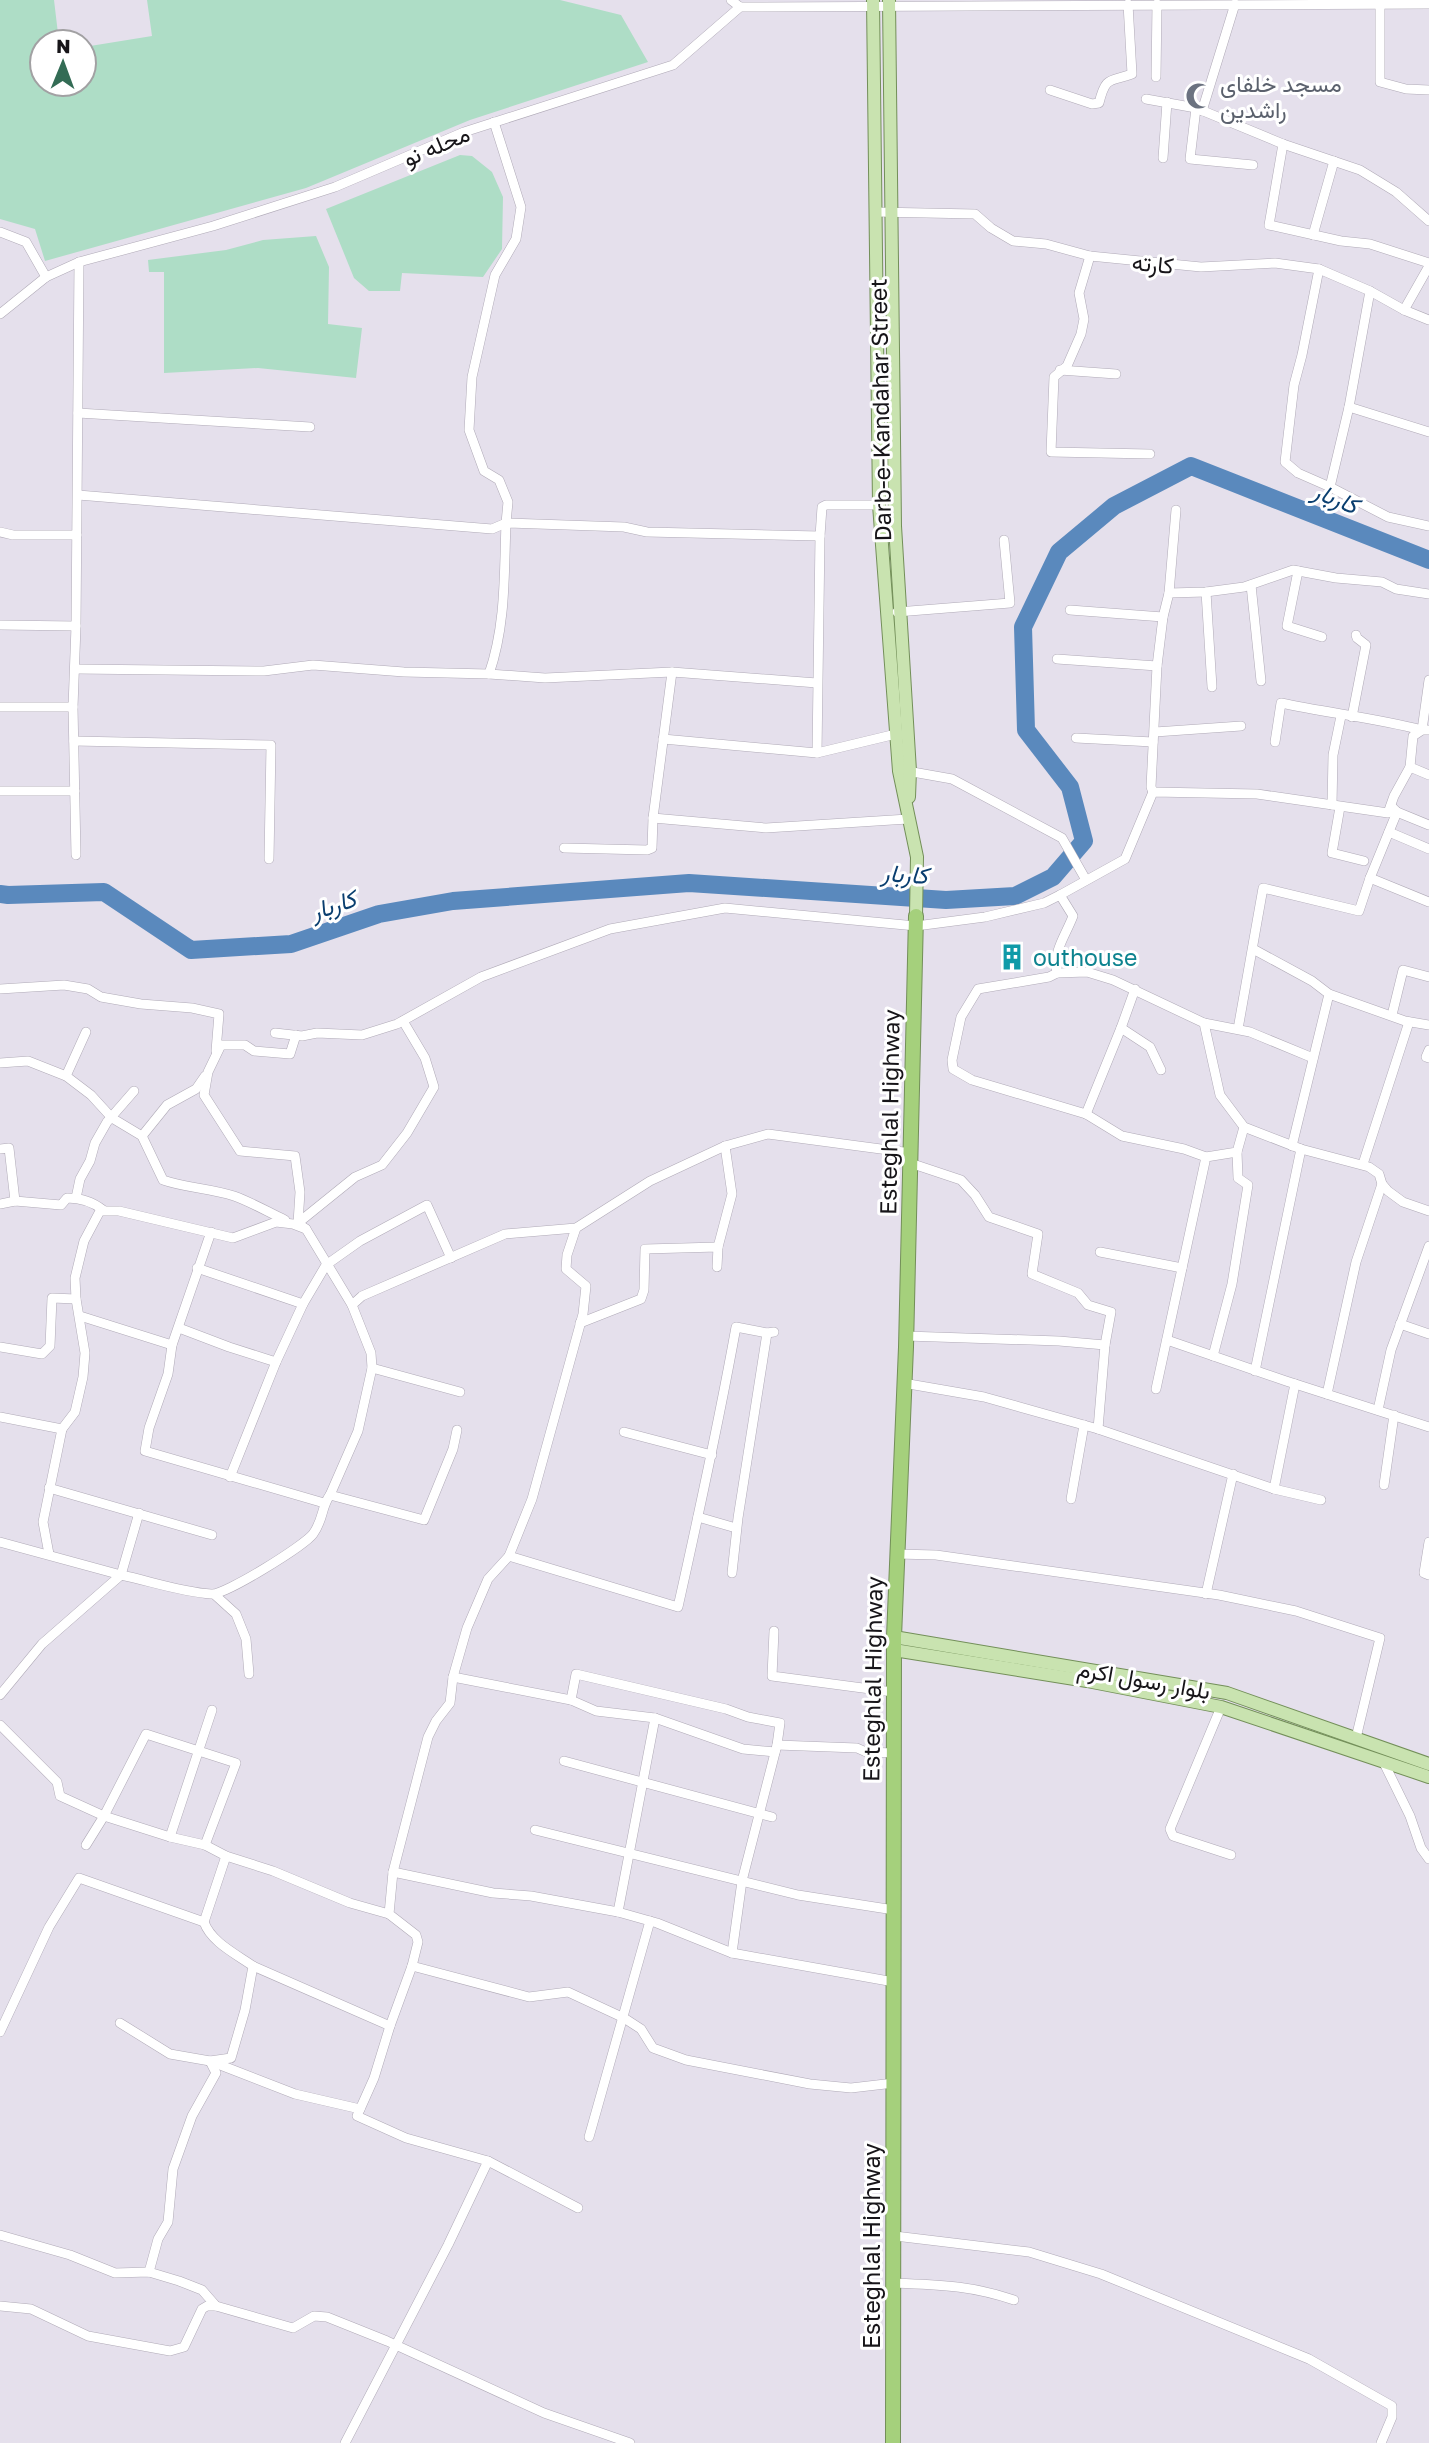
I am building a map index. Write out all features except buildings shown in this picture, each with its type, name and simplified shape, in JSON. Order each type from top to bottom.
[{"type":"highway","name":"Esteghlal Highway","points":[[893,2443],[894,1644],[902,1383],[906,1336],[916,921]]},
{"type":"main road","name":"Darb-e-Kandahar Street","points":[[873,3],[879,505],[894,612],[908,819],[917,857],[916,921]]},
{"type":"main road","name":"Darb-e-Kandahar Street","points":[[889,3],[896,734],[904,771]]},
{"type":"main road","name":"بلوار رسول اکرم","points":[[894,1644],[1221,1707],[1429,1764]]},
{"type":"main road","name":"بلوار رسول اکرم","points":[[894,1644],[1227,1693],[1356,1738],[1429,1777]]},
{"type":"street","points":[[731,0],[739,4],[1429,4]]},
{"type":"street","name":"محله نو","points":[[0,314],[46,277],[79,262],[213,226],[335,187],[464,132],[673,65],[739,4]]},
{"type":"street","points":[[1050,90],[1092,104],[1099,103],[1107,82],[1115,77],[1132,74],[1128,4]]},
{"type":"street","points":[[1156,77],[1157,4]]},
{"type":"street","points":[[1236,4],[1199,110],[1190,159],[1253,165]]},
{"type":"street","points":[[1380,4],[1380,82],[1406,89],[1429,90]]},
{"type":"street","points":[[1146,99],[1199,110],[1283,144],[1360,170],[1396,192],[1429,221]]},
{"type":"street","points":[[1163,158],[1167,102]]},
{"type":"street","points":[[489,674],[502,621],[508,502],[499,480],[484,471],[470,430],[472,377],[495,275],[516,239],[521,207],[494,122]]},
{"type":"street","points":[[1283,144],[1269,225],[1341,242],[1370,243],[1429,265],[1404,310]]},
{"type":"street","points":[[1313,235],[1334,161]]},
{"type":"street","name":"کارته","points":[[876,212],[975,214],[991,228],[1013,241],[1046,244],[1090,256],[1201,267],[1275,264],[1319,269],[1429,320]]},
{"type":"street","points":[[0,232],[26,242],[46,277]]},
{"type":"street","points":[[1090,256],[1079,293],[1084,319],[1081,334],[1067,366],[1054,377],[1051,452],[1150,454]]},
{"type":"street","points":[[76,855],[73,708],[78,495],[79,262]]},
{"type":"street","points":[[1319,269],[1294,385],[1285,462],[1298,473],[1388,517],[1429,526]]},
{"type":"street","points":[[1331,487],[1370,291]]},
{"type":"street","points":[[1060,370],[1116,374]]},
{"type":"street","points":[[1349,407],[1429,432]]},
{"type":"street","points":[[78,413],[310,427]]},
{"type":"street","points":[[78,495],[492,529],[506,523],[624,527],[647,532],[820,536]]},
{"type":"street","points":[[817,753],[822,507],[879,505]]},
{"type":"street","points":[[275,1033],[302,1037],[317,1033],[362,1035],[402,1021],[481,977],[610,929],[725,908],[916,921],[985,917],[1044,903],[1060,895],[1085,876],[1125,859],[1153,792],[1151,788],[1157,666],[1169,593],[1176,510]]},
{"type":"street","points":[[0,532],[13,535],[77,535]]},
{"type":"street","points":[[894,612],[1010,603],[1004,540]]},
{"type":"street","points":[[1169,593],[1206,592],[1251,585],[1293,570],[1336,578],[1382,582],[1396,589],[1429,594]]},
{"type":"street","points":[[1298,571],[1287,626],[1322,637]]},
{"type":"street","points":[[1251,585],[1261,681]]},
{"type":"street","points":[[1206,592],[1212,687]]},
{"type":"street","points":[[1070,610],[1163,617]]},
{"type":"street","points":[[0,625],[76,626]]},
{"type":"street","points":[[1352,717],[1366,645],[1356,635]]},
{"type":"street","points":[[1057,659],[1157,666]]},
{"type":"street","points":[[75,669],[264,671],[313,665],[545,678],[672,672],[817,683]]},
{"type":"street","points":[[564,849],[650,850],[672,672]]},
{"type":"street","points":[[1425,730],[1429,680]]},
{"type":"street","points":[[1275,742],[1281,704],[1425,730]]},
{"type":"street","points":[[0,707],[73,708]]},
{"type":"street","points":[[1341,716],[1334,755],[1336,806],[1332,853],[1364,861]]},
{"type":"street","points":[[1076,738],[1154,737],[1241,726]]},
{"type":"street","points":[[1238,1029],[1263,888],[1359,911],[1410,767],[1413,736],[1425,730]]},
{"type":"street","points":[[663,739],[817,753],[896,734]]},
{"type":"street","points":[[74,741],[271,745],[269,859]]},
{"type":"street","points":[[1410,767],[1429,775]]},
{"type":"street","points":[[904,771],[952,779],[1062,838],[1085,876]]},
{"type":"street","points":[[0,791],[75,791]]},
{"type":"street","points":[[1153,792],[1257,794],[1388,813],[1394,809]]},
{"type":"street","points":[[1394,809],[1429,825]]},
{"type":"street","points":[[653,818],[766,828],[908,819]]},
{"type":"street","points":[[1389,831],[1429,849]]},
{"type":"street","points":[[1370,878],[1429,902]]},
{"type":"street","points":[[1057,973],[1054,960],[1057,947],[1073,916],[1060,895]]},
{"type":"street","points":[[1252,949],[1312,981],[1329,994],[1409,1022],[1429,1025]]},
{"type":"street","points":[[1392,1015],[1403,970],[1429,977]]},
{"type":"street","points":[[1237,1152],[1206,1157],[1184,1149],[1122,1136],[1086,1114],[972,1080],[953,1069],[952,1060],[961,1017],[978,989],[1049,977],[1057,973],[1087,972],[1135,989],[1205,1023],[1238,1029],[1313,1058]]},
{"type":"street","points":[[0,989],[64,985],[88,989],[101,998],[192,1008],[219,1014],[215,1060]]},
{"type":"street","points":[[1086,1114],[1135,989]]},
{"type":"street","points":[[1255,1371],[1313,1058],[1329,994]]},
{"type":"street","points":[[49,1554],[43,1522],[49,1488],[62,1429],[75,1412],[83,1377],[85,1353],[75,1278],[84,1241],[100,1210],[118,1211],[233,1238],[276,1222],[299,1225],[355,1178],[382,1165],[407,1133],[434,1087],[425,1058],[402,1021]]},
{"type":"street","points":[[1363,1164],[1409,1022]]},
{"type":"street","points":[[1205,1023],[1220,1096],[1244,1127],[1296,1147],[1363,1164],[1378,1174],[1382,1184],[1403,1202],[1429,1211]]},
{"type":"street","points":[[1121,1028],[1150,1047],[1161,1070]]},
{"type":"street","points":[[66,1076],[86,1032]]},
{"type":"street","points":[[142,1136],[167,1105],[196,1089],[215,1060],[221,1045],[245,1045],[254,1051],[290,1054],[296,1035]]},
{"type":"street","points":[[1429,1050],[1426,1057],[1429,1058]]},
{"type":"street","points":[[0,1063],[28,1060],[66,1076],[91,1095],[112,1118],[142,1136],[163,1180],[235,1197],[299,1225],[352,1305],[371,1353],[372,1368],[358,1432],[327,1499],[323,1517],[311,1537],[256,1574],[215,1595]]},
{"type":"street","points":[[208,1072],[204,1095],[240,1151],[295,1156],[300,1192],[299,1225]]},
{"type":"street","points":[[76,1198],[80,1179],[90,1161],[95,1143],[107,1122],[134,1091]]},
{"type":"street","points":[[1213,1356],[1232,1284],[1248,1185],[1238,1178],[1237,1152],[1244,1127]]},
{"type":"street","points":[[352,1305],[362,1296],[505,1234],[576,1228],[650,1181],[725,1146],[768,1134],[911,1158],[961,1180],[989,1216],[1038,1234],[1032,1274],[1078,1293],[1088,1306],[1111,1312],[1105,1345],[1098,1429]]},
{"type":"street","points":[[717,1267],[718,1247],[732,1194],[725,1146]]},
{"type":"street","points":[[0,1149],[9,1148],[15,1201]]},
{"type":"street","points":[[1156,1389],[1206,1157]]},
{"type":"street","points":[[1327,1394],[1356,1262],[1382,1184]]},
{"type":"street","points":[[0,1204],[15,1201],[61,1205],[67,1198],[76,1198],[95,1203],[103,1210]]},
{"type":"street","points":[[230,1477],[276,1362],[303,1304],[326,1265],[360,1241],[427,1205],[451,1258]]},
{"type":"street","points":[[389,1914],[393,1872],[428,1737],[450,1703],[453,1677],[467,1628],[488,1579],[509,1556],[532,1499],[580,1323],[586,1286],[565,1269],[576,1228]]},
{"type":"street","points":[[211,1232],[172,1345],[168,1374],[149,1429],[145,1451],[230,1477],[424,1520],[453,1449],[457,1430]]},
{"type":"street","points":[[1378,1410],[1391,1350],[1429,1246]]},
{"type":"street","points":[[580,1323],[641,1299],[644,1290],[645,1249],[718,1247]]},
{"type":"street","points":[[1100,1252],[1182,1268]]},
{"type":"street","points":[[197,1268],[303,1304]]},
{"type":"street","points":[[0,1347],[43,1354],[50,1346],[52,1298],[76,1299]]},
{"type":"street","points":[[80,1316],[172,1345]]},
{"type":"street","points":[[1400,1324],[1429,1334]]},
{"type":"street","points":[[509,1556],[678,1607],[712,1455],[736,1327],[771,1333],[736,1528],[732,1573]]},
{"type":"street","points":[[179,1328],[276,1362]]},
{"type":"street","points":[[906,1336],[1045,1340],[1105,1345]]},
{"type":"street","points":[[1167,1340],[1429,1427]]},
{"type":"street","points":[[372,1368],[460,1392]]},
{"type":"street","points":[[902,1383],[984,1396],[1098,1429],[1275,1489],[1321,1500]]},
{"type":"street","points":[[1275,1489],[1295,1384]]},
{"type":"street","points":[[1384,1485],[1394,1416]]},
{"type":"street","points":[[0,1417],[62,1429]]},
{"type":"street","points":[[1071,1499],[1084,1425]]},
{"type":"street","points":[[624,1432],[712,1455]]},
{"type":"street","points":[[1206,1594],[1233,1474]]},
{"type":"street","points":[[49,1488],[212,1535]]},
{"type":"street","points":[[0,1695],[42,1644],[121,1574],[139,1513]]},
{"type":"street","points":[[698,1517],[736,1528]]},
{"type":"street","points":[[0,1542],[121,1574],[215,1595],[236,1614],[246,1639],[249,1674]]},
{"type":"street","points":[[1429,1542],[1424,1573],[1429,1575]]},
{"type":"street","points":[[897,1554],[936,1555],[1219,1595],[1296,1611],[1380,1638],[1356,1738]]},
{"type":"street","points":[[774,1631],[772,1676],[894,1692]]},
{"type":"street","points":[[571,1700],[576,1674],[780,1723],[776,1749],[742,1881],[732,1953]]},
{"type":"street","points":[[453,1677],[571,1700],[596,1710],[655,1718],[743,1749],[857,1748],[866,1752],[894,1753]]},
{"type":"street","points":[[1221,1707],[1170,1829],[1173,1836],[1231,1855]]},
{"type":"street","points":[[170,1838],[212,1710]]},
{"type":"street","points":[[618,1912],[655,1718]]},
{"type":"street","points":[[0,1726],[57,1782],[60,1796],[104,1816],[170,1838],[205,1845],[226,1856],[273,1871],[350,1903],[389,1914],[416,1935],[418,1942],[412,1966],[374,2078],[357,2116],[406,2138],[488,2161],[578,2207]]},
{"type":"street","points":[[86,1845],[146,1734],[236,1763],[205,1845]]},
{"type":"street","points":[[1385,1754],[1421,1849],[1429,1859]]},
{"type":"street","points":[[564,1761],[772,1817]]},
{"type":"street","points":[[536,1829],[798,1895],[894,1910]]},
{"type":"street","points":[[226,1856],[204,1922],[207,1930],[253,1966],[390,2026]]},
{"type":"street","points":[[393,1872],[493,1893],[531,1896],[618,1912],[650,1921],[732,1953],[894,1982]]},
{"type":"street","points":[[0,2032],[49,1927],[79,1878],[204,1922]]},
{"type":"street","points":[[589,2137],[650,1921]]},
{"type":"street","points":[[210,2061],[230,2058],[253,1966]]},
{"type":"street","points":[[412,1966],[529,1997],[568,1992],[624,2018],[641,2029],[653,2048],[686,2060],[824,2086],[851,2088],[894,2083]]},
{"type":"street","points":[[120,2023],[170,2054],[210,2061],[295,2094],[360,2109]]},
{"type":"street","points":[[149,2272],[158,2239],[169,2222],[173,2169],[191,2116],[216,2073],[210,2061]]},
{"type":"street","points":[[345,2443],[448,2245],[488,2161]]},
{"type":"street","points":[[0,2235],[70,2255],[115,2273],[149,2272],[202,2290],[216,2306]]},
{"type":"street","points":[[895,2236],[1029,2252],[1146,2291],[1309,2359],[1392,2406],[1392,2417],[1381,2443]]},
{"type":"street","points":[[894,2283],[984,2289],[1014,2300]]},
{"type":"street","points":[[0,2306],[31,2309],[88,2336],[170,2351],[184,2347],[202,2309],[207,2306],[216,2306],[293,2328],[314,2316],[327,2317],[396,2344],[544,2413],[630,2443]]},
{"type":"green space","points":[[0,0],[54,0],[57,28],[28,28],[28,98],[98,98],[98,45],[152,36],[147,0],[560,0],[621,15],[648,62],[470,120],[306,188],[45,261],[35,229],[0,219]]},
{"type":"green space","points":[[460,155],[472,156],[492,172],[503,197],[502,249],[483,277],[402,273],[400,291],[369,291],[354,278],[326,209]]},
{"type":"green space","points":[[316,236],[329,267],[328,324],[362,328],[356,378],[258,368],[164,373],[164,272],[149,272],[148,260],[226,250],[263,240]]},
{"type":"waterway","name":"کاربار","points":[[0,894],[104,892],[191,950],[291,944],[379,914],[453,901],[689,883],[946,900],[1015,896],[1053,877],[1084,841],[1070,787],[1026,730],[1023,627],[1059,552],[1114,506],[1191,466],[1429,560]]},
{"type":"place","name":"مسجد خلفای راشدین","points":[[1199,96]]},
{"type":"place","name":"outhouse","points":[[1012,957]]}]
